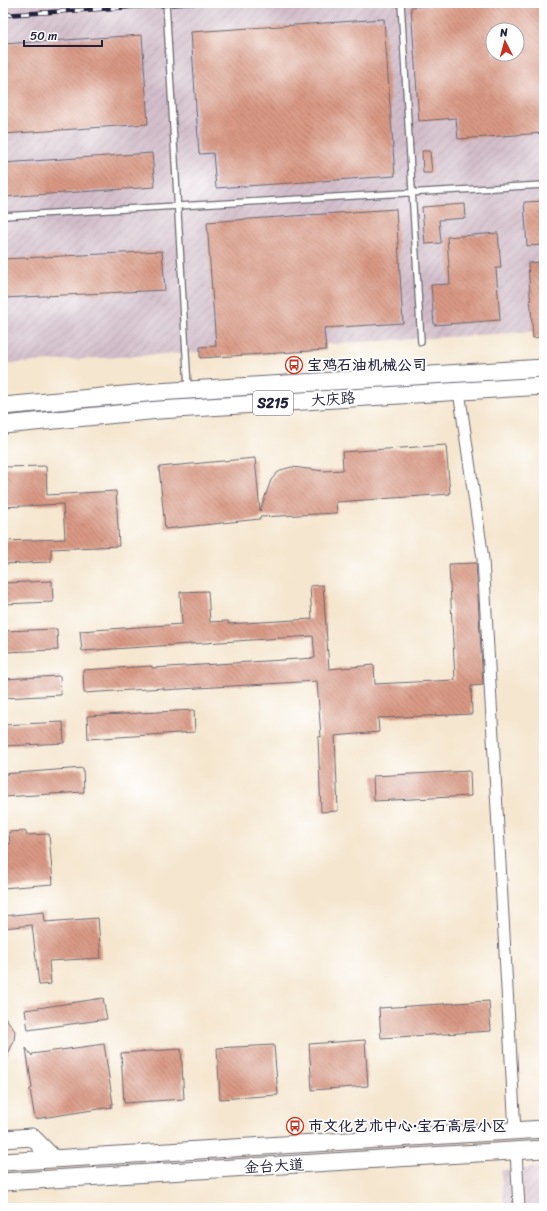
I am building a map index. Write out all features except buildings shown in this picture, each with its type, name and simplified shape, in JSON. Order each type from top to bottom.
[{"type":"main road","name":"大庆路","points":[[3,406],[188,390],[544,368]]},
{"type":"main road","name":"大庆路","points":[[3,425],[159,410],[544,386]]},
{"type":"main road","name":"金台大道","points":[[3,1162],[544,1129]]},
{"type":"main road","points":[[3,1139],[32,1137],[54,1158]]},
{"type":"main road","name":"金台大道","points":[[3,1182],[544,1149]]},
{"type":"street","points":[[459,391],[483,559],[515,1131]]},
{"type":"street","points":[[516,1151],[519,1208]]},
{"type":"lane","points":[[166,3],[188,390]]},
{"type":"lane","points":[[401,3],[421,342]]},
{"type":"lane","points":[[3,216],[544,185]]},
{"type":"shaded area","points":[[3,3],[544,3],[544,331],[3,364]]},
{"type":"shaded area","points":[[544,1167],[544,1208],[504,1208],[501,1170]]},
{"type":"shaded area","points":[[199,1203],[200,1208],[154,1208]]},
{"type":"railway","points":[[64,3],[96,5]]},
{"type":"railway","points":[[3,15],[195,3]]},
{"type":"place","name":"宝鸡石油机械公司","points":[[294,365]]},
{"type":"place","name":"市文化艺术中心·宝石高层小区","points":[[295,1126]]}]
